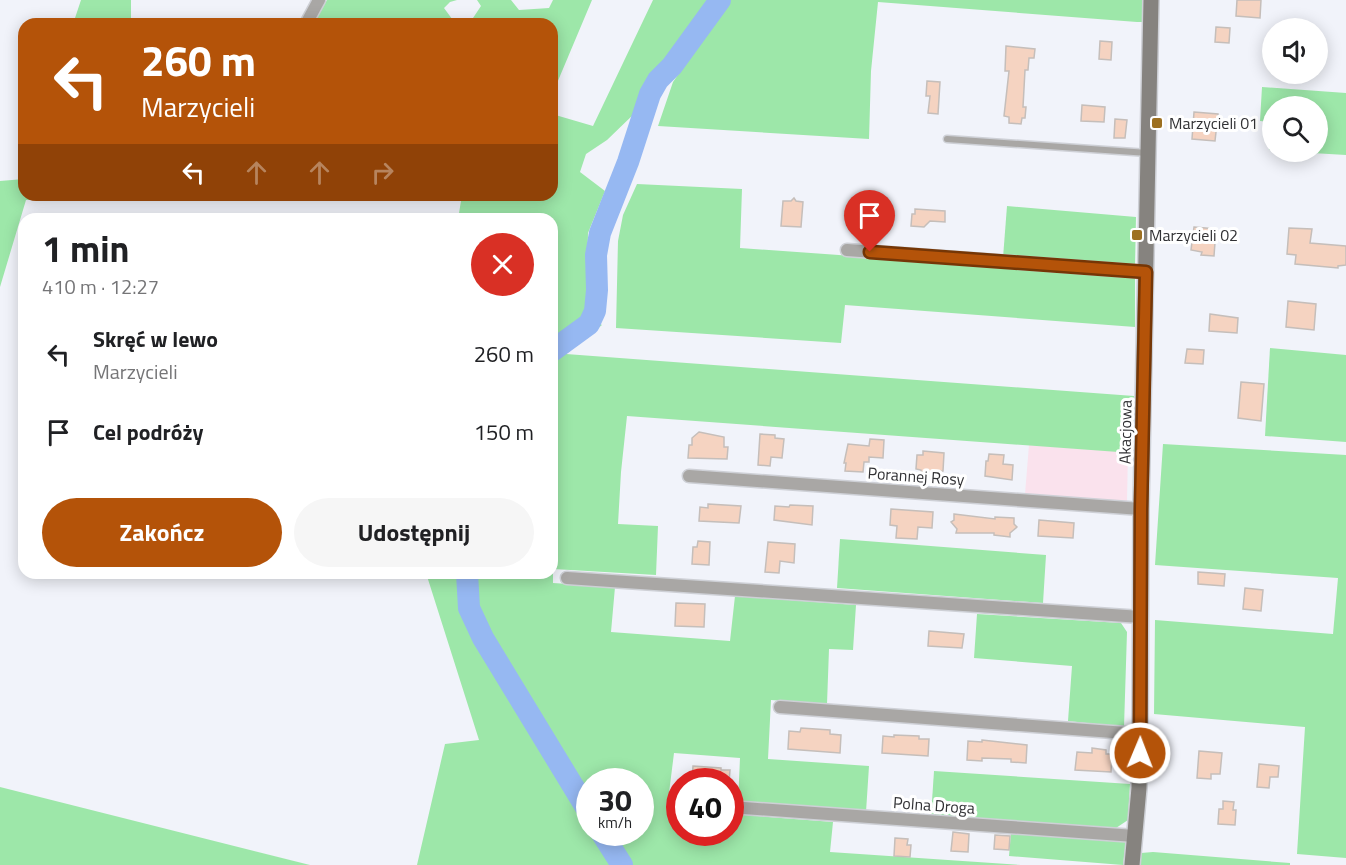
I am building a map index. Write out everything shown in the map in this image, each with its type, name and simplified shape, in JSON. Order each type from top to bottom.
[{"type":"street","points":[[309,18],[319,0]]},
{"type":"street","name":"Akacjowa","points":[[1132,865],[1140,736],[1141,509],[1151,0]]},
{"type":"street","points":[[847,250],[1146,272]]},
{"type":"street","name":"Porannej Rosy","points":[[688,477],[1141,509]]},
{"type":"street","points":[[567,578],[1141,617]]},
{"type":"street","points":[[780,707],[1126,733],[1140,736]]},
{"type":"street","name":"Polna Droga","points":[[744,808],[1135,836]]},
{"type":"lane","points":[[947,139],[1149,153]]},
{"type":"shaded area","points":[[1029,445],[1128,452],[1127,501],[1025,494]]},
{"type":"green space","points":[[81,0],[131,0],[131,18],[75,18]]},
{"type":"green space","points":[[327,0],[457,0],[450,2],[444,8],[451,18],[316,18]]},
{"type":"green space","points":[[477,0],[511,0],[519,10],[549,8],[553,0],[592,0],[558,81],[558,18],[473,18],[481,6]]},
{"type":"green space","points":[[653,0],[1142,0],[1143,22],[878,2],[871,71],[869,139],[658,126],[673,82],[689,59],[671,52],[636,112],[607,140],[586,154],[580,172],[605,191],[588,233],[586,316],[602,325],[566,354],[1134,396],[1132,453],[627,416],[618,524],[658,526],[656,575],[558,569],[558,213],[459,213],[461,201],[558,201],[558,116],[593,126]]},
{"type":"green space","points":[[1262,87],[1346,93],[1346,155],[1328,154],[1328,96],[1262,96],[1262,121],[1260,121]]},
{"type":"green space","points":[[18,180],[18,201],[26,201],[22,213],[18,213],[18,227],[0,287],[0,181]]},
{"type":"green space","points":[[637,184],[742,189],[740,248],[1135,276],[1135,327],[845,305],[841,343],[616,328],[618,241],[623,215]]},
{"type":"green space","points":[[1007,206],[1136,217],[1135,267],[1003,258]]},
{"type":"green space","points":[[1270,348],[1346,355],[1346,442],[1265,436]]},
{"type":"green space","points":[[1163,444],[1346,455],[1346,858],[1297,854],[1305,727],[1154,714],[1155,620],[1333,634],[1338,578],[1155,565]]},
{"type":"green space","points":[[840,539],[1046,555],[1043,603],[837,588]]},
{"type":"green space","points":[[428,579],[553,579],[553,583],[615,587],[611,632],[730,641],[735,596],[856,605],[853,650],[829,649],[827,704],[771,700],[768,759],[869,766],[866,812],[744,803],[744,768],[740,768],[740,758],[674,753],[672,768],[666,768],[666,846],[744,846],[744,815],[833,822],[830,852],[1021,865],[417,865],[445,744],[479,740]]},
{"type":"green space","points":[[977,614],[1121,623],[1127,632],[1124,727],[1068,721],[1072,666],[974,658]]},
{"type":"green space","points":[[934,771],[1130,784],[1128,820],[1116,828],[931,816]]},
{"type":"green space","points":[[0,787],[310,865],[0,865]]},
{"type":"green space","points":[[1011,833],[1126,841],[1123,865],[1009,856]]},
{"type":"green space","points":[[1153,852],[1290,863],[1290,865],[1140,865],[1141,853]]},
{"type":"building","points":[[1237,0],[1261,0],[1260,18],[1236,16]]},
{"type":"building","points":[[1216,27],[1230,28],[1229,43],[1215,42]]},
{"type":"building","points":[[1100,41],[1112,42],[1111,60],[1099,59]]},
{"type":"building","points":[[1006,46],[1035,49],[1034,58],[1029,58],[1028,70],[1025,70],[1023,107],[1026,107],[1025,118],[1022,118],[1021,124],[1009,123],[1009,117],[1004,116],[1009,71],[1005,71]]},
{"type":"building","points":[[927,81],[940,82],[938,114],[928,113],[930,96],[926,96]]},
{"type":"building","points":[[1082,105],[1105,107],[1104,122],[1081,121]]},
{"type":"building","points":[[1194,112],[1218,114],[1215,141],[1192,139]]},
{"type":"building","points":[[1115,119],[1127,120],[1125,138],[1114,138]]},
{"type":"building","points":[[794,198],[796,201],[803,202],[801,227],[781,226],[783,201],[791,201]]},
{"type":"building","points":[[915,209],[945,211],[945,222],[930,221],[924,227],[911,226]]},
{"type":"building","points":[[1194,227],[1216,229],[1214,256],[1201,255],[1202,252],[1191,250]]},
{"type":"building","points":[[1289,228],[1312,229],[1310,243],[1346,246],[1346,265],[1338,266],[1338,268],[1295,264],[1296,255],[1287,254]]},
{"type":"building","points":[[1288,301],[1316,304],[1314,330],[1286,327]]},
{"type":"building","points":[[1210,314],[1238,318],[1237,333],[1209,331]]},
{"type":"building","points":[[1187,349],[1204,350],[1203,364],[1185,363]]},
{"type":"building","points":[[1241,382],[1264,384],[1261,421],[1238,418]]},
{"type":"building","points":[[699,432],[724,437],[724,447],[728,447],[727,459],[688,458],[689,445],[692,445],[692,438]]},
{"type":"building","points":[[760,434],[775,435],[775,438],[784,439],[782,458],[771,457],[770,466],[758,465]]},
{"type":"building","points":[[870,439],[884,440],[883,458],[869,457],[869,462],[864,462],[863,472],[845,471],[846,463],[844,463],[848,444],[869,446]]},
{"type":"building","points":[[923,451],[944,453],[943,471],[921,472],[916,469],[917,455],[923,455]]},
{"type":"building","points":[[989,454],[1004,455],[1003,464],[1013,465],[1012,480],[985,476]]},
{"type":"building","points":[[708,504],[741,506],[739,523],[699,521],[700,507],[708,508]]},
{"type":"building","points":[[790,505],[813,506],[812,525],[774,520],[775,506],[789,507]]},
{"type":"building","points":[[891,509],[933,512],[932,528],[918,527],[917,539],[896,538],[897,526],[890,525]]},
{"type":"building","points":[[954,514],[995,519],[995,517],[1014,518],[1014,524],[1017,527],[1010,533],[1010,537],[994,535],[994,533],[956,533],[957,529],[951,522],[954,520]]},
{"type":"building","points":[[1039,520],[1074,523],[1073,538],[1038,536]]},
{"type":"building","points":[[698,541],[710,542],[709,565],[692,564],[693,547],[697,547]]},
{"type":"building","points":[[768,542],[795,544],[794,563],[780,561],[779,573],[765,572]]},
{"type":"building","points":[[1198,572],[1225,574],[1224,586],[1198,584]]},
{"type":"building","points":[[1245,588],[1263,590],[1261,611],[1243,609]]},
{"type":"building","points":[[676,603],[705,604],[704,627],[675,626]]},
{"type":"building","points":[[929,631],[964,634],[962,648],[928,646]]},
{"type":"building","points":[[801,728],[830,730],[830,734],[841,735],[840,753],[788,749],[789,731],[800,732]]},
{"type":"building","points":[[894,735],[919,736],[919,739],[929,739],[928,756],[882,753],[883,736],[894,737]]},
{"type":"building","points":[[982,740],[1027,745],[1026,763],[1011,762],[1011,759],[967,760],[968,741],[982,742]]},
{"type":"building","points":[[1092,748],[1106,750],[1106,754],[1112,754],[1111,772],[1075,770],[1077,752],[1092,753]]},
{"type":"building","points":[[1199,751],[1222,753],[1220,774],[1211,774],[1211,779],[1197,778]]},
{"type":"building","points":[[1259,764],[1279,766],[1278,777],[1270,777],[1269,788],[1257,787]]},
{"type":"building","points":[[693,766],[721,768],[693,768]]},
{"type":"building","points":[[1223,801],[1234,802],[1235,825],[1218,824],[1219,809],[1223,809]]},
{"type":"building","points":[[953,832],[969,834],[968,852],[951,851]]},
{"type":"building","points":[[995,835],[1010,836],[1009,850],[994,849]]},
{"type":"building","points":[[895,838],[908,839],[907,845],[911,845],[910,857],[894,856]]},
{"type":"waterway","points":[[558,347],[589,324],[595,311],[596,255],[600,233],[628,162],[650,94],[658,80],[672,66],[720,0]]},
{"type":"waterway","points":[[467,579],[469,608],[483,638],[576,791]]},
{"type":"waterway","points":[[610,846],[622,865]]},
{"type":"place","name":"Marzycieli 01","points":[[1157,123]]},
{"type":"place","name":"Marzycieli 02","points":[[1137,235]]},
{"type":"route","points":[[870,252],[1146,272],[1141,509],[1140,753]]}]
